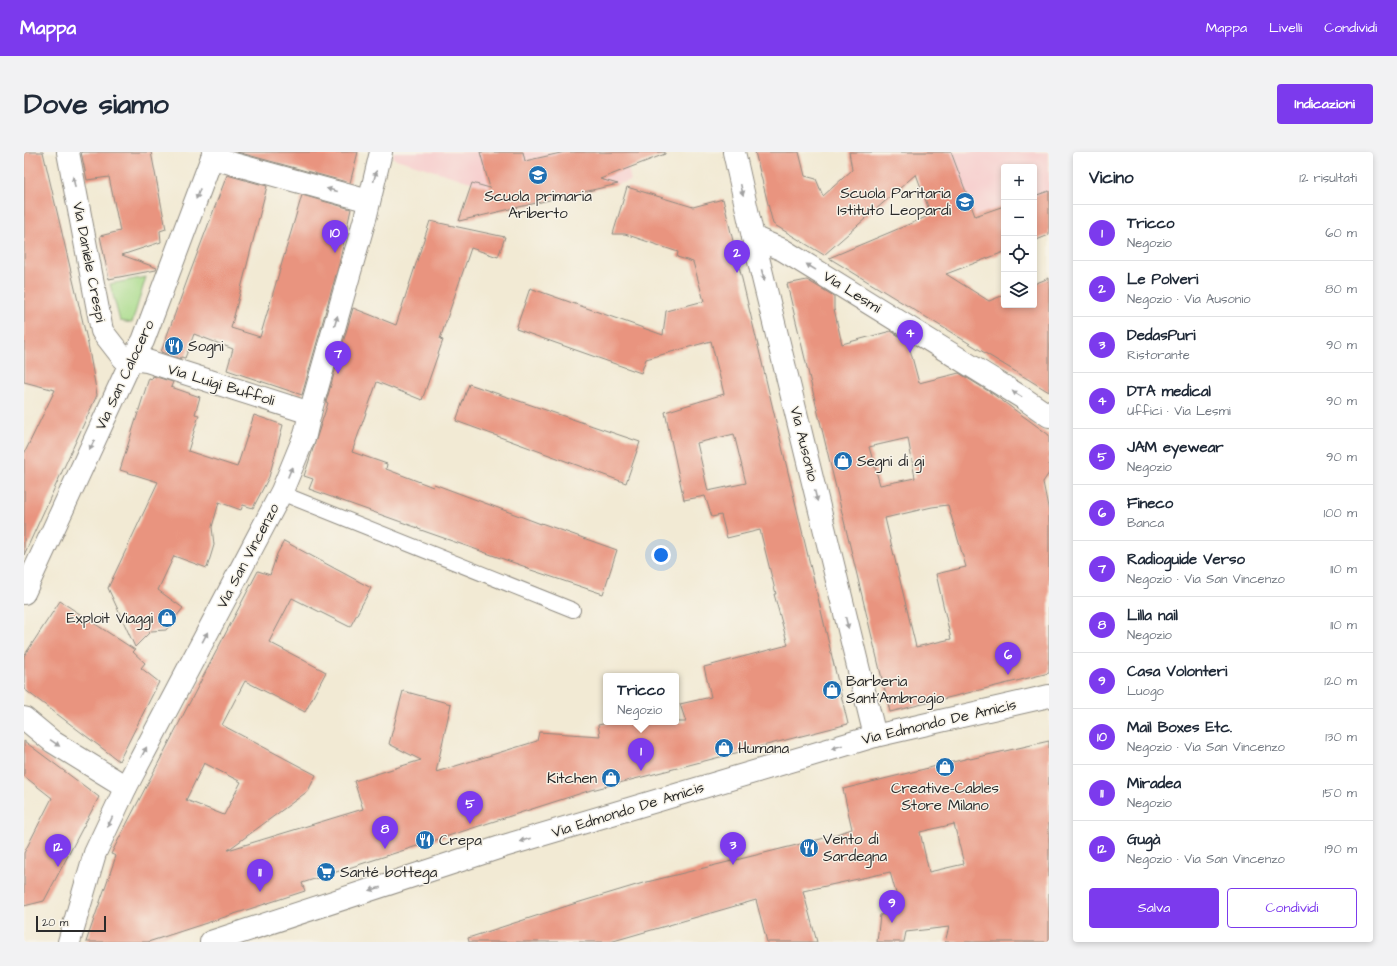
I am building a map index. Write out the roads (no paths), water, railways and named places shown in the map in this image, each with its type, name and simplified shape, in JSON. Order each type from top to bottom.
[{"type":"street","name":"Via Daniele Crespi","points":[[68,152],[102,331],[123,358],[132,359]]},
{"type":"street","name":"Via San Vincenzo","points":[[69,942],[95,853],[126,787],[281,492],[305,435],[381,152]]},
{"type":"street","name":"Via Ausonio","points":[[734,152],[753,237],[875,736]]},
{"type":"street","name":"Via San Calocero","points":[[24,593],[132,359],[143,341],[213,155]]},
{"type":"street","points":[[213,155],[369,201]]},
{"type":"street","name":"Via Lesmi","points":[[753,237],[784,250],[1023,398],[1049,416]]},
{"type":"street","name":"Via Luigi Buffoli","points":[[132,359],[162,366],[310,413]]},
{"type":"street","name":"Via Edmondo De Amicis","points":[[211,942],[504,846],[875,736],[1049,696]]},
{"type":"street","points":[[24,718],[53,742],[126,787]]},
{"type":"lane","points":[[281,492],[573,610]]},
{"type":"place","name":"Scuola primaria Ariberto","points":[[538,175]]},
{"type":"place","name":"Scuola Paritaria Istituto Leopardi","points":[[965,202]]},
{"type":"place","name":"Mail Boxes Etc.","points":[[335,253]]},
{"type":"place","name":"Le Polveri","points":[[737,273]]},
{"type":"place","name":"Sogni","points":[[174,346]]},
{"type":"place","name":"DTA medical","points":[[910,353]]},
{"type":"place","name":"Radioguide Verso","points":[[338,374]]},
{"type":"place","name":"Segni di gi","points":[[843,461]]},
{"type":"place","name":"Exploit Viaggi","points":[[167,618]]},
{"type":"place","name":"Fineco","points":[[1008,675]]},
{"type":"place","name":"Barberia Sant'Ambrogio","points":[[832,690]]},
{"type":"place","name":"Humana","points":[[724,748]]},
{"type":"place","name":"Creative-Cables Store Milano","points":[[945,767]]},
{"type":"place","name":"Tricco","points":[[641,771]]},
{"type":"place","name":"Kitchen","points":[[611,778]]},
{"type":"place","name":"JAM eyewear","points":[[470,824]]},
{"type":"place","name":"Crepa","points":[[425,840]]},
{"type":"place","name":"Vento di Sardegna","points":[[809,848]]},
{"type":"place","name":"Lilla nail","points":[[385,849]]},
{"type":"place","name":"DedasPuri","points":[[733,865]]},
{"type":"place","name":"Gugà","points":[[58,867]]},
{"type":"place","name":"Santé bottega","points":[[326,872]]},
{"type":"place","name":"Miradea","points":[[260,892]]},
{"type":"place","name":"Casa Volonteri","points":[[892,923]]}]
